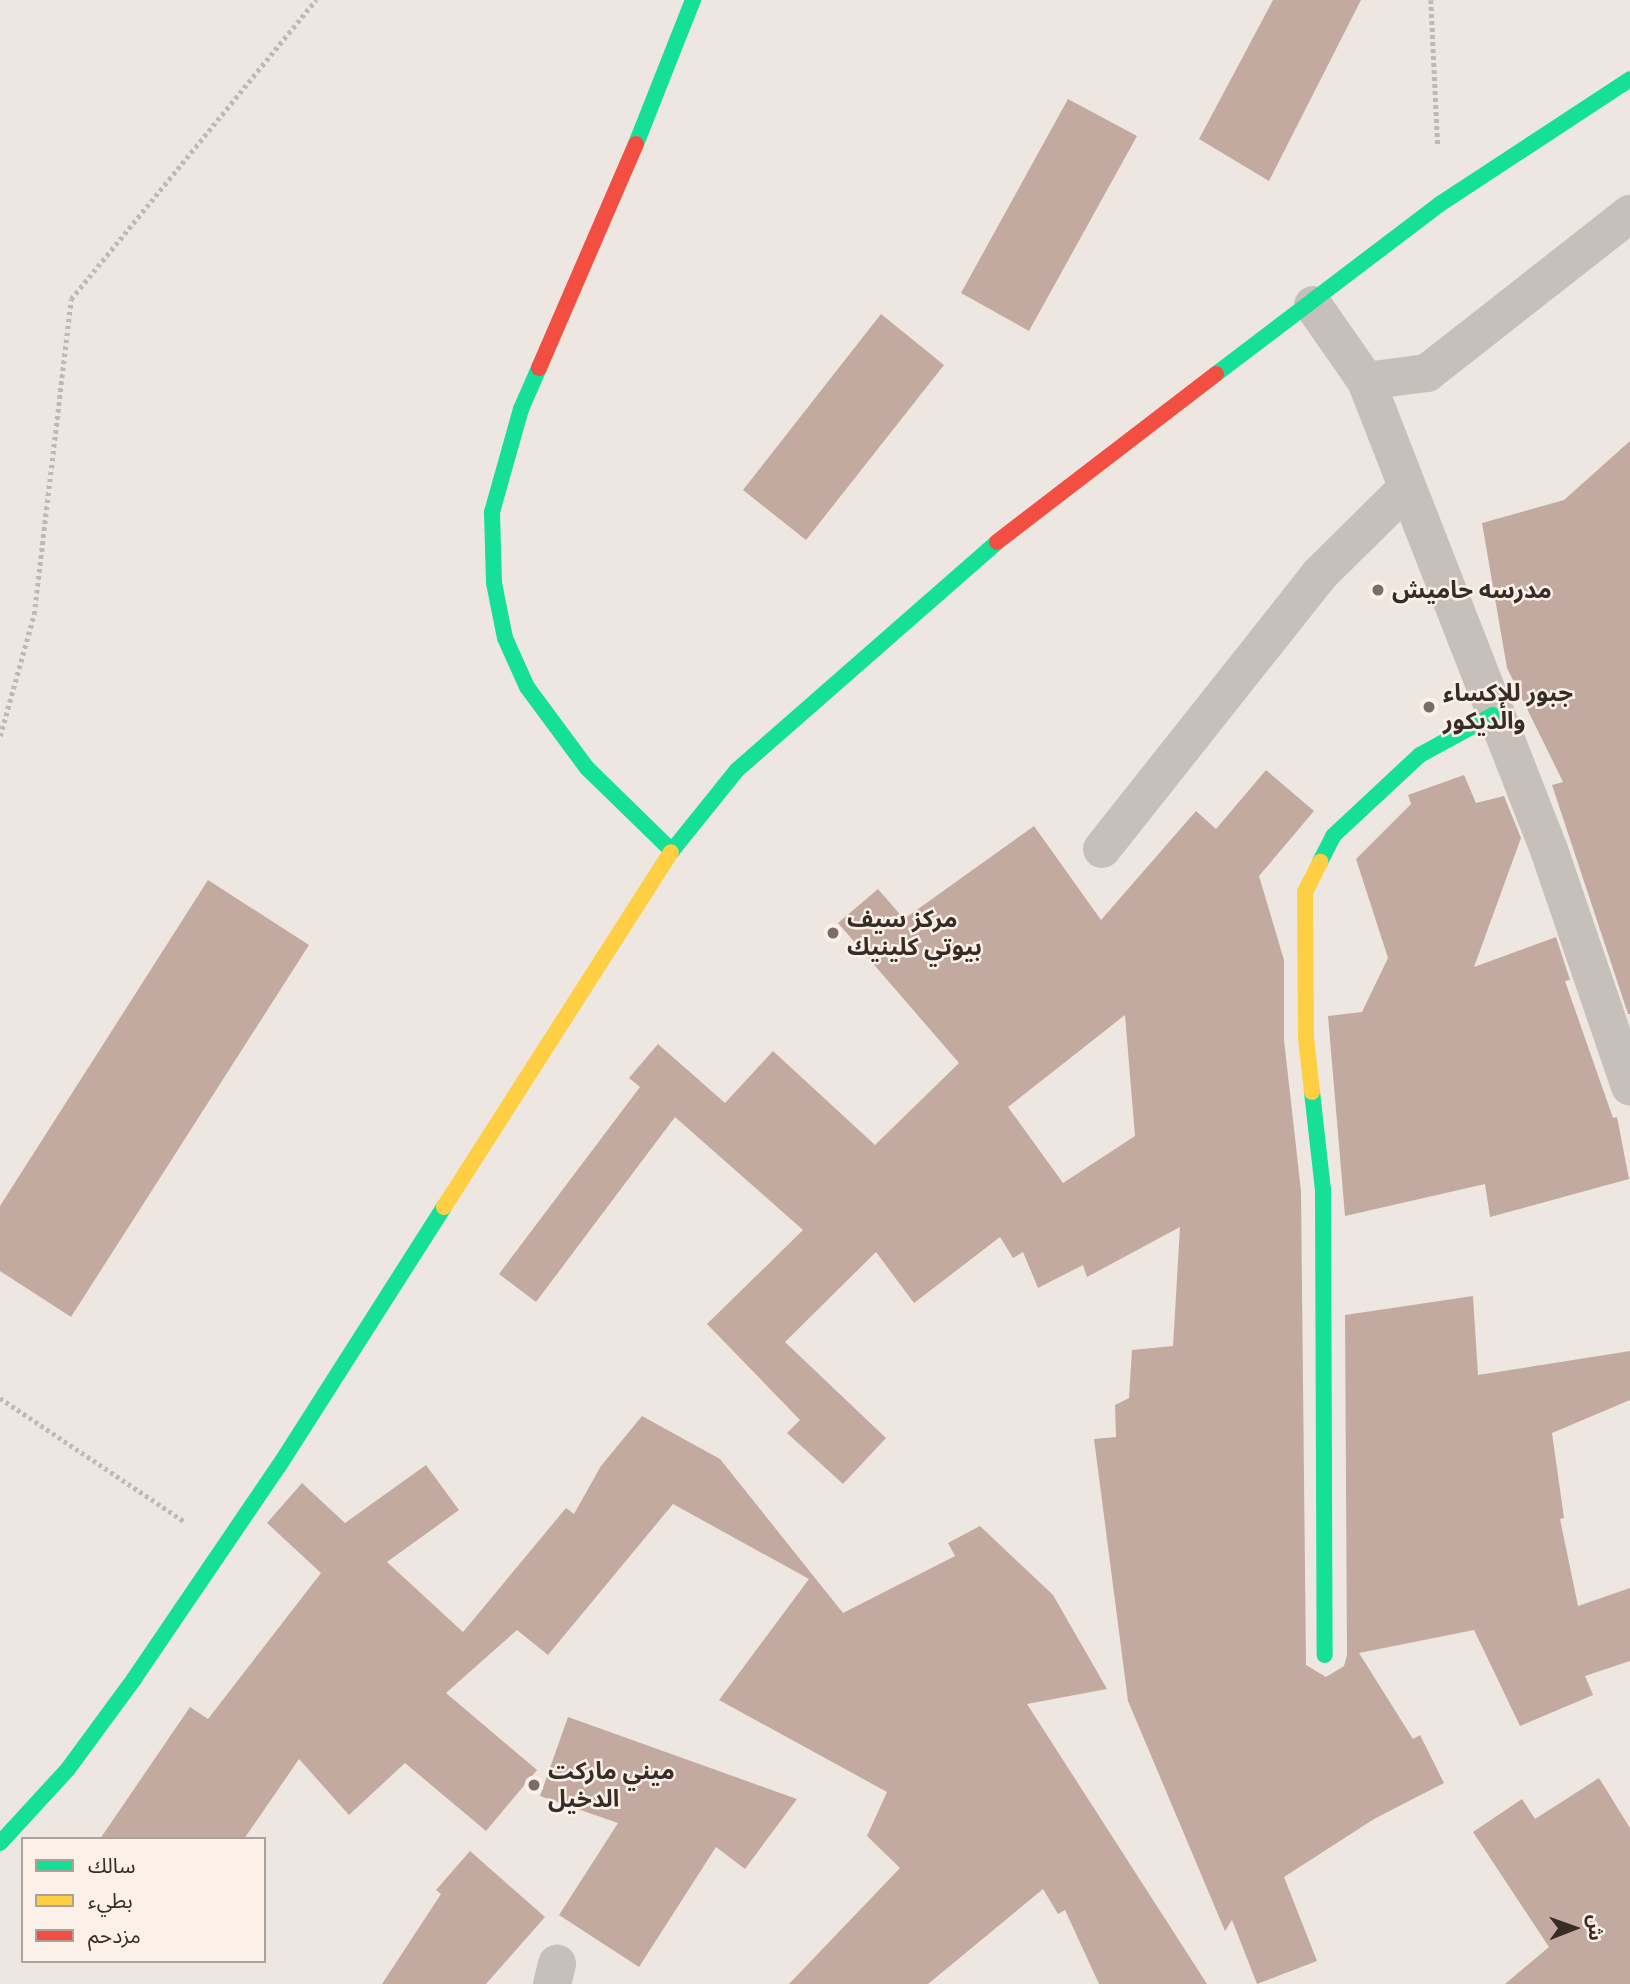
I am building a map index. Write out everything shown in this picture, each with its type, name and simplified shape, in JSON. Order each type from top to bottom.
[{"type":"main road","points":[[672,851],[587,768],[527,687],[505,638],[494,583],[492,512],[521,410],[632,154],[693,0]]},
{"type":"main road","points":[[0,1843],[68,1769],[224,1548],[672,851],[737,769],[1004,536],[1313,304],[1440,204],[1630,79]]},
{"type":"main road","points":[[1325,1655],[1323,1202],[1306,1038],[1305,892],[1333,836],[1363,805],[1420,755],[1493,715]]},
{"type":"street","points":[[1366,381],[1427,373],[1630,214]]},
{"type":"street","points":[[1313,304],[1366,381],[1405,490],[1549,850],[1630,1087]]},
{"type":"street","points":[[1102,849],[1320,574],[1405,490]]},
{"type":"path","points":[[0,736],[34,614],[71,299],[316,0]]},
{"type":"path","points":[[1432,0],[1440,204]]},
{"type":"path","points":[[0,1398],[224,1548]]},
{"type":"building","points":[[1273,0],[1361,0],[1269,181],[1199,139]]},
{"type":"building","points":[[1068,99],[1137,136],[1029,331],[961,293]]},
{"type":"building","points":[[881,314],[944,365],[806,540],[743,490]]},
{"type":"building","points":[[1630,441],[1628,1014],[1552,785],[1563,782],[1507,668],[1482,523],[1564,500]]},
{"type":"building","points":[[1266,770],[1314,811],[1259,876],[1284,960],[1284,1040],[1301,1191],[1306,1665],[1326,1677],[1344,1666],[1347,1655],[1345,1315],[1473,1296],[1478,1375],[1630,1351],[1630,1400],[1552,1433],[1564,1518],[1560,1519],[1578,1606],[1630,1588],[1630,1661],[1585,1676],[1593,1695],[1520,1726],[1474,1630],[1359,1653],[1413,1739],[1420,1735],[1444,1783],[1374,1819],[1284,1877],[1317,1961],[1257,1984],[1232,1920],[1225,1931],[1128,1701],[1094,1439],[1116,1437],[1115,1405],[1129,1398],[1132,1350],[1173,1346],[1180,1227],[1087,1277],[1083,1265],[1038,1288],[1023,1252],[1013,1258],[1000,1237],[914,1303],[876,1252],[785,1342],[886,1438],[843,1484],[787,1433],[800,1420],[707,1324],[803,1230],[675,1117],[536,1302],[499,1274],[640,1087],[629,1078],[658,1044],[725,1103],[773,1051],[875,1145],[959,1063],[838,923],[878,889],[904,919],[1034,826],[1101,920],[1196,811],[1216,829]],"holes":[[[1125,1015],[1135,1136],[1063,1183],[1008,1107]]]},
{"type":"building","points":[[1464,775],[1476,803],[1504,796],[1521,838],[1474,967],[1556,937],[1570,980],[1565,981],[1613,1118],[1617,1117],[1629,1179],[1490,1217],[1485,1184],[1345,1216],[1328,1016],[1362,1012],[1388,958],[1356,859],[1411,804],[1408,795]]},
{"type":"building","points":[[208,880],[309,945],[71,1317],[0,1271],[0,1206]]},
{"type":"building","points":[[642,1416],[720,1459],[843,1613],[955,1556],[948,1543],[980,1526],[1053,1595],[1107,1689],[1027,1704],[1207,1984],[1099,1984],[1065,1910],[1058,1914],[1043,1889],[928,1984],[789,1984],[900,1868],[867,1836],[887,1792],[719,1700],[809,1579],[673,1504],[548,1655],[517,1630],[446,1693],[537,1770],[486,1831],[405,1763],[349,1815],[299,1759],[245,1837],[101,1837],[190,1707],[208,1719],[321,1573],[267,1523],[302,1483],[345,1523],[426,1465],[459,1510],[387,1562],[463,1632],[566,1508],[574,1514],[601,1466]]},
{"type":"building","points":[[568,1717],[797,1799],[745,1869],[716,1847],[639,1967],[559,1915],[618,1823],[540,1796]]},
{"type":"building","points":[[1599,1778],[1630,1828],[1630,1984],[1505,1984],[1549,1947],[1473,1832],[1522,1799],[1535,1819]]},
{"type":"building","points":[[470,1851],[545,1917],[486,1984],[382,1984],[441,1894],[436,1890]]},
{"type":"traffic: fast","points":[[636,144],[693,0]]},
{"type":"traffic: fast","points":[[1216,374],[1440,204],[1630,79]]},
{"type":"traffic: fast","points":[[539,368],[521,409],[492,512],[494,583],[505,638],[527,687],[587,768],[672,851]]},
{"type":"traffic: fast","points":[[671,852],[737,770],[997,542]]},
{"type":"traffic: fast","points":[[1320,862],[1333,836],[1420,755],[1493,715]]},
{"type":"traffic: fast","points":[[1312,1092],[1323,1190],[1325,1655]]},
{"type":"traffic: fast","points":[[0,1843],[68,1769],[134,1679],[279,1466],[444,1207]]},
{"type":"traffic: slow","points":[[444,1207],[671,852]]},
{"type":"traffic: slow","points":[[1312,1092],[1306,1038],[1305,892],[1320,862]]},
{"type":"traffic: jam","points":[[539,368],[636,144]]},
{"type":"traffic: jam","points":[[997,542],[1216,374]]},
{"type":"place","name":"مدرسه حاميش","points":[[1378,590]]},
{"type":"place","name":"جبور للإكساء والديكور","points":[[1429,707]]},
{"type":"place","name":"مركز سيف بيوتي كلينيك","points":[[833,933]]},
{"type":"place","name":"ميني ماركت الدخيل","points":[[534,1785]]}]
